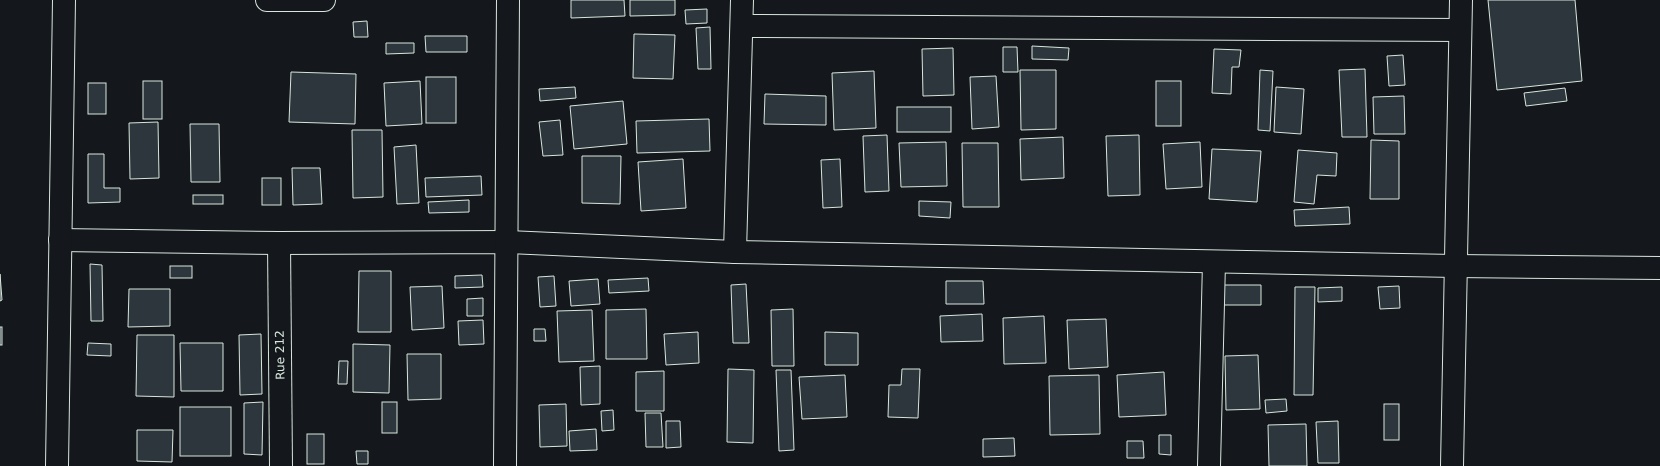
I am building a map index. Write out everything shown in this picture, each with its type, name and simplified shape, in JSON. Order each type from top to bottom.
[{"type":"street","points":[[57,466],[64,0]]},
{"type":"street","points":[[267,0],[324,0]]},
{"type":"street","points":[[505,466],[508,0]]},
{"type":"street","points":[[735,252],[742,0]]},
{"type":"street","points":[[1452,466],[1461,0]]},
{"type":"street","points":[[742,26],[1460,30]]},
{"type":"street","points":[[60,240],[279,243],[507,242],[735,252],[1214,262],[1660,268]]},
{"type":"street","name":"Rue 212","points":[[279,243],[281,466]]},
{"type":"street","points":[[1208,466],[1214,262]]},
{"type":"building","points":[[571,0],[624,0],[625,16],[571,18]]},
{"type":"building","points":[[630,0],[675,0],[675,15],[630,16]]},
{"type":"building","points":[[1488,0],[1575,0],[1582,81],[1497,90]]},
{"type":"building","points":[[707,9],[707,23],[686,24],[685,10]]},
{"type":"building","points":[[367,21],[368,37],[354,37],[353,22]]},
{"type":"building","points":[[710,27],[711,69],[698,69],[696,28]]},
{"type":"building","points":[[634,34],[675,35],[673,79],[633,78]]},
{"type":"building","points":[[425,36],[467,36],[467,52],[426,52]]},
{"type":"building","points":[[386,43],[414,43],[414,53],[386,54]]},
{"type":"building","points":[[1032,46],[1069,48],[1068,60],[1032,59]]},
{"type":"building","points":[[1003,47],[1017,47],[1018,72],[1003,72]]},
{"type":"building","points":[[953,48],[954,95],[923,96],[922,49]]},
{"type":"building","points":[[1214,49],[1241,50],[1239,67],[1232,67],[1231,94],[1212,93]]},
{"type":"building","points":[[1403,55],[1405,85],[1389,86],[1387,56]]},
{"type":"building","points":[[1365,69],[1367,137],[1342,137],[1339,70]]},
{"type":"building","points":[[1020,70],[1056,70],[1056,129],[1021,130]]},
{"type":"building","points":[[1260,70],[1273,71],[1270,131],[1258,130]]},
{"type":"building","points":[[874,71],[876,128],[834,130],[832,73]]},
{"type":"building","points":[[291,72],[356,74],[355,124],[289,122]]},
{"type":"building","points":[[996,76],[999,127],[972,129],[970,77]]},
{"type":"building","points":[[426,77],[456,77],[456,123],[426,123]]},
{"type":"building","points":[[143,81],[162,81],[162,119],[143,119]]},
{"type":"building","points":[[420,81],[422,124],[386,126],[384,83]]},
{"type":"building","points":[[1156,81],[1181,81],[1181,126],[1156,126]]},
{"type":"building","points":[[88,83],[106,83],[106,114],[88,114]]},
{"type":"building","points":[[575,87],[576,98],[540,101],[539,89]]},
{"type":"building","points":[[1276,87],[1304,89],[1301,134],[1274,132]]},
{"type":"building","points":[[1565,88],[1567,101],[1526,106],[1524,93]]},
{"type":"building","points":[[765,94],[826,96],[826,125],[764,124]]},
{"type":"building","points":[[1404,96],[1405,134],[1374,134],[1373,97]]},
{"type":"building","points":[[623,101],[627,144],[574,149],[570,106]]},
{"type":"building","points":[[897,107],[951,107],[951,132],[897,132]]},
{"type":"building","points":[[709,119],[710,151],[637,153],[636,121]]},
{"type":"building","points":[[560,120],[563,155],[543,156],[539,122]]},
{"type":"building","points":[[158,122],[159,178],[130,179],[129,123]]},
{"type":"building","points":[[190,124],[219,124],[220,182],[191,182]]},
{"type":"building","points":[[352,130],[382,130],[383,197],[353,198]]},
{"type":"building","points":[[887,135],[889,191],[865,192],[863,136]]},
{"type":"building","points":[[1139,135],[1140,195],[1108,196],[1106,136]]},
{"type":"building","points":[[1063,137],[1064,178],[1021,180],[1020,139]]},
{"type":"building","points":[[1371,140],[1399,141],[1399,199],[1370,199]]},
{"type":"building","points":[[946,142],[947,186],[901,187],[899,143]]},
{"type":"building","points":[[1200,142],[1202,187],[1166,189],[1163,144]]},
{"type":"building","points":[[962,143],[998,143],[999,207],[963,207]]},
{"type":"building","points":[[416,145],[419,203],[397,204],[394,147]]},
{"type":"building","points":[[1212,149],[1261,151],[1257,202],[1209,199]]},
{"type":"building","points":[[1298,150],[1337,153],[1336,176],[1317,175],[1314,204],[1294,202]]},
{"type":"building","points":[[88,154],[104,154],[104,188],[120,188],[120,202],[88,203]]},
{"type":"building","points":[[582,156],[621,156],[620,204],[582,203]]},
{"type":"building","points":[[683,159],[686,208],[641,211],[638,162]]},
{"type":"building","points":[[840,159],[842,207],[823,208],[821,160]]},
{"type":"building","points":[[292,168],[320,168],[322,204],[293,205]]},
{"type":"building","points":[[481,176],[482,195],[426,197],[425,178]]},
{"type":"building","points":[[262,178],[281,178],[281,205],[262,205]]},
{"type":"building","points":[[193,195],[223,195],[223,204],[193,204]]},
{"type":"building","points":[[469,200],[469,212],[429,213],[428,202]]},
{"type":"building","points":[[919,201],[951,202],[950,218],[919,216]]},
{"type":"building","points":[[1349,207],[1350,224],[1295,226],[1294,210]]},
{"type":"building","points":[[90,264],[102,265],[103,321],[91,321]]},
{"type":"building","points":[[170,266],[192,266],[192,278],[170,278]]},
{"type":"building","points":[[359,271],[391,271],[391,332],[358,332]]},
{"type":"building","points":[[0,274],[2,300],[0,301]]},
{"type":"building","points":[[482,275],[483,287],[455,288],[455,276]]},
{"type":"building","points":[[554,276],[556,306],[540,307],[538,277]]},
{"type":"building","points":[[648,278],[649,291],[609,293],[608,280]]},
{"type":"building","points":[[598,279],[600,304],[571,306],[569,281]]},
{"type":"building","points":[[946,281],[983,281],[984,304],[946,304]]},
{"type":"building","points":[[746,284],[749,343],[733,343],[731,285]]},
{"type":"building","points":[[1222,285],[1261,285],[1261,305],[1223,305]]},
{"type":"building","points":[[442,286],[444,328],[412,330],[410,287]]},
{"type":"building","points":[[1399,286],[1400,308],[1380,309],[1378,287]]},
{"type":"building","points":[[1295,287],[1315,287],[1313,395],[1294,395]]},
{"type":"building","points":[[1342,287],[1342,301],[1318,302],[1318,288]]},
{"type":"building","points":[[129,289],[170,289],[170,326],[128,327]]},
{"type":"building","points":[[483,298],[483,316],[467,316],[467,299]]},
{"type":"building","points":[[646,309],[647,359],[606,359],[606,310]]},
{"type":"building","points":[[793,309],[794,366],[772,366],[771,310]]},
{"type":"building","points":[[592,310],[594,361],[559,362],[557,311]]},
{"type":"building","points":[[982,314],[983,341],[941,342],[940,316]]},
{"type":"building","points":[[1044,316],[1046,363],[1004,364],[1003,318]]},
{"type":"building","points":[[1106,319],[1108,367],[1069,369],[1067,320]]},
{"type":"building","points":[[483,320],[484,344],[459,345],[458,321]]},
{"type":"building","points":[[0,327],[2,327],[2,345],[0,345]]},
{"type":"building","points":[[534,329],[545,329],[546,341],[534,341]]},
{"type":"building","points":[[698,332],[699,363],[666,365],[664,334]]},
{"type":"building","points":[[825,332],[858,333],[858,365],[825,365]]},
{"type":"building","points":[[261,334],[262,394],[240,395],[239,335]]},
{"type":"building","points":[[137,335],[174,335],[174,397],[136,396]]},
{"type":"building","points":[[88,343],[111,344],[111,356],[87,355]]},
{"type":"building","points":[[180,343],[223,343],[223,391],[181,391]]},
{"type":"building","points":[[353,344],[390,345],[389,393],[353,392]]},
{"type":"building","points":[[407,354],[441,354],[441,399],[408,400]]},
{"type":"building","points":[[1258,355],[1260,409],[1226,410],[1225,356]]},
{"type":"building","points":[[339,361],[348,361],[347,384],[338,384]]},
{"type":"building","points":[[600,366],[600,404],[581,405],[580,367]]},
{"type":"building","points":[[728,369],[754,370],[753,443],[727,442]]},
{"type":"building","points":[[902,369],[920,369],[918,418],[888,417],[889,385],[901,385]]},
{"type":"building","points":[[776,370],[791,370],[794,450],[779,451]]},
{"type":"building","points":[[664,371],[664,411],[636,411],[636,372]]},
{"type":"building","points":[[1164,372],[1166,415],[1119,417],[1117,375]]},
{"type":"building","points":[[845,375],[847,417],[802,419],[799,377]]},
{"type":"building","points":[[1099,375],[1100,434],[1050,435],[1049,376]]},
{"type":"building","points":[[1286,399],[1287,411],[1266,413],[1265,400]]},
{"type":"building","points":[[263,402],[262,455],[244,454],[244,403]]},
{"type":"building","points":[[382,402],[397,402],[397,433],[382,433]]},
{"type":"building","points":[[566,404],[567,446],[540,447],[539,405]]},
{"type":"building","points":[[1384,404],[1399,404],[1399,440],[1384,440]]},
{"type":"building","points":[[180,407],[231,407],[231,456],[180,456]]},
{"type":"building","points":[[613,410],[614,430],[602,431],[601,411]]},
{"type":"building","points":[[645,413],[661,413],[663,447],[646,447]]},
{"type":"building","points":[[666,421],[680,421],[681,447],[666,448]]},
{"type":"building","points":[[1338,421],[1339,463],[1318,463],[1316,422]]},
{"type":"building","points":[[1306,424],[1307,466],[1269,466],[1268,425]]},
{"type":"building","points":[[596,429],[597,450],[570,451],[569,431]]},
{"type":"building","points":[[137,430],[173,430],[172,462],[137,461]]},
{"type":"building","points":[[307,434],[324,434],[324,464],[307,464]]},
{"type":"building","points":[[1159,435],[1171,435],[1171,455],[1159,454]]},
{"type":"building","points":[[1014,438],[1015,456],[983,457],[983,439]]},
{"type":"building","points":[[1127,441],[1143,441],[1144,458],[1127,458]]},
{"type":"building","points":[[356,451],[368,451],[368,464],[357,464]]}]
